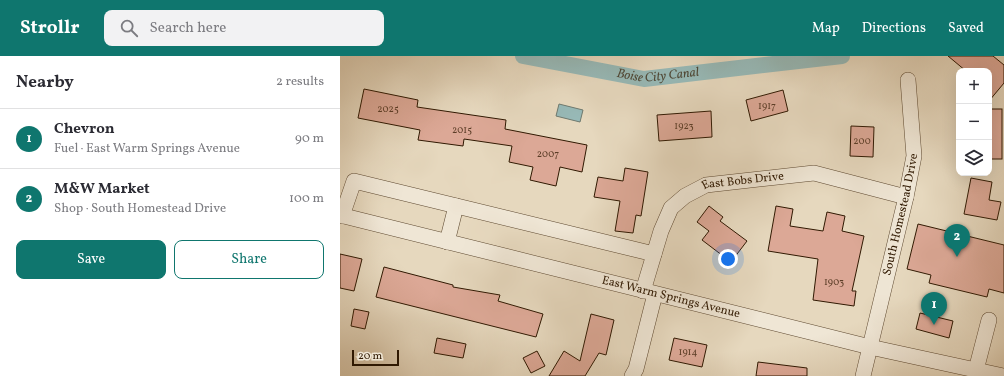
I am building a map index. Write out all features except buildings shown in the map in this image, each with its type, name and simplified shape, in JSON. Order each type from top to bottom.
[{"type":"street","name":"South Homestead Drive","points":[[863,376],[906,197],[914,156],[908,80]]},
{"type":"street","name":"East Bobs Drive","points":[[632,376],[636,369],[654,254],[671,208],[685,196],[706,185],[814,173],[906,197]]},
{"type":"street","points":[[341,216],[354,181],[654,254]]},
{"type":"street","points":[[447,242],[456,206]]},
{"type":"street","name":"East Warm Springs Avenue","points":[[341,216],[870,347],[1003,376]]},
{"type":"street","points":[[976,370],[989,320]]},
{"type":"water","points":[[559,104],[583,110],[580,122],[556,116]]},
{"type":"waterway","name":"Boise City Canal","points":[[523,56],[644,79],[842,56]]},
{"type":"place","name":"M&W Market","points":[[957,257]]},
{"type":"place","name":"Chevron","points":[[934,325]]}]
